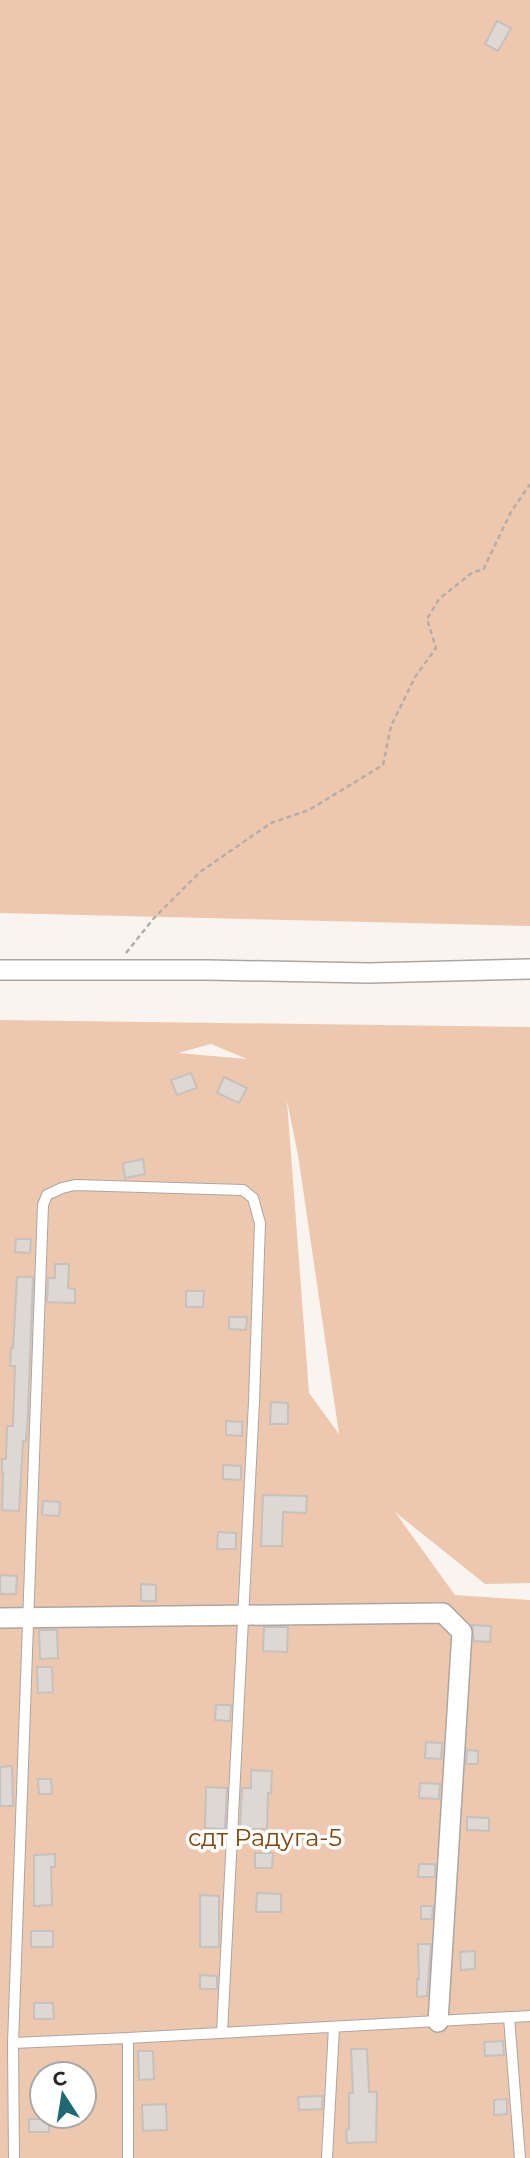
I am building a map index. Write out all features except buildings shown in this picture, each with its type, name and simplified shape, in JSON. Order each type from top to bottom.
[{"type":"street","points":[[0,970],[369,972],[530,969]]},
{"type":"street","points":[[0,1618],[443,1613],[462,1632],[438,2022]]},
{"type":"lane","points":[[14,2158],[13,2043],[43,1205],[47,1195],[75,1185],[243,1190],[253,1198],[260,1223],[254,1402],[222,2033]]},
{"type":"lane","points":[[13,2043],[530,2016]]},
{"type":"lane","points":[[509,2017],[520,2158]]},
{"type":"lane","points":[[327,2158],[334,2027]]},
{"type":"lane","points":[[128,2038],[128,2158]]},
{"type":"path","points":[[120,970],[127,952],[154,918],[200,872],[271,823],[309,810],[383,765],[391,726],[415,677],[436,648],[427,620],[439,599],[473,572],[483,570],[511,512],[530,484]]},
{"type":"green space","points":[[0,0],[530,0],[530,926],[0,913]]},
{"type":"green space","name":"сдт Радуга-5","points":[[0,1020],[530,1027],[530,1583],[485,1584],[395,1512],[455,1595],[530,1600],[530,2158],[0,2158]],"holes":[[[211,1044],[247,1059],[178,1053]],[[287,1101],[298,1155],[339,1434],[309,1393]]]}]
